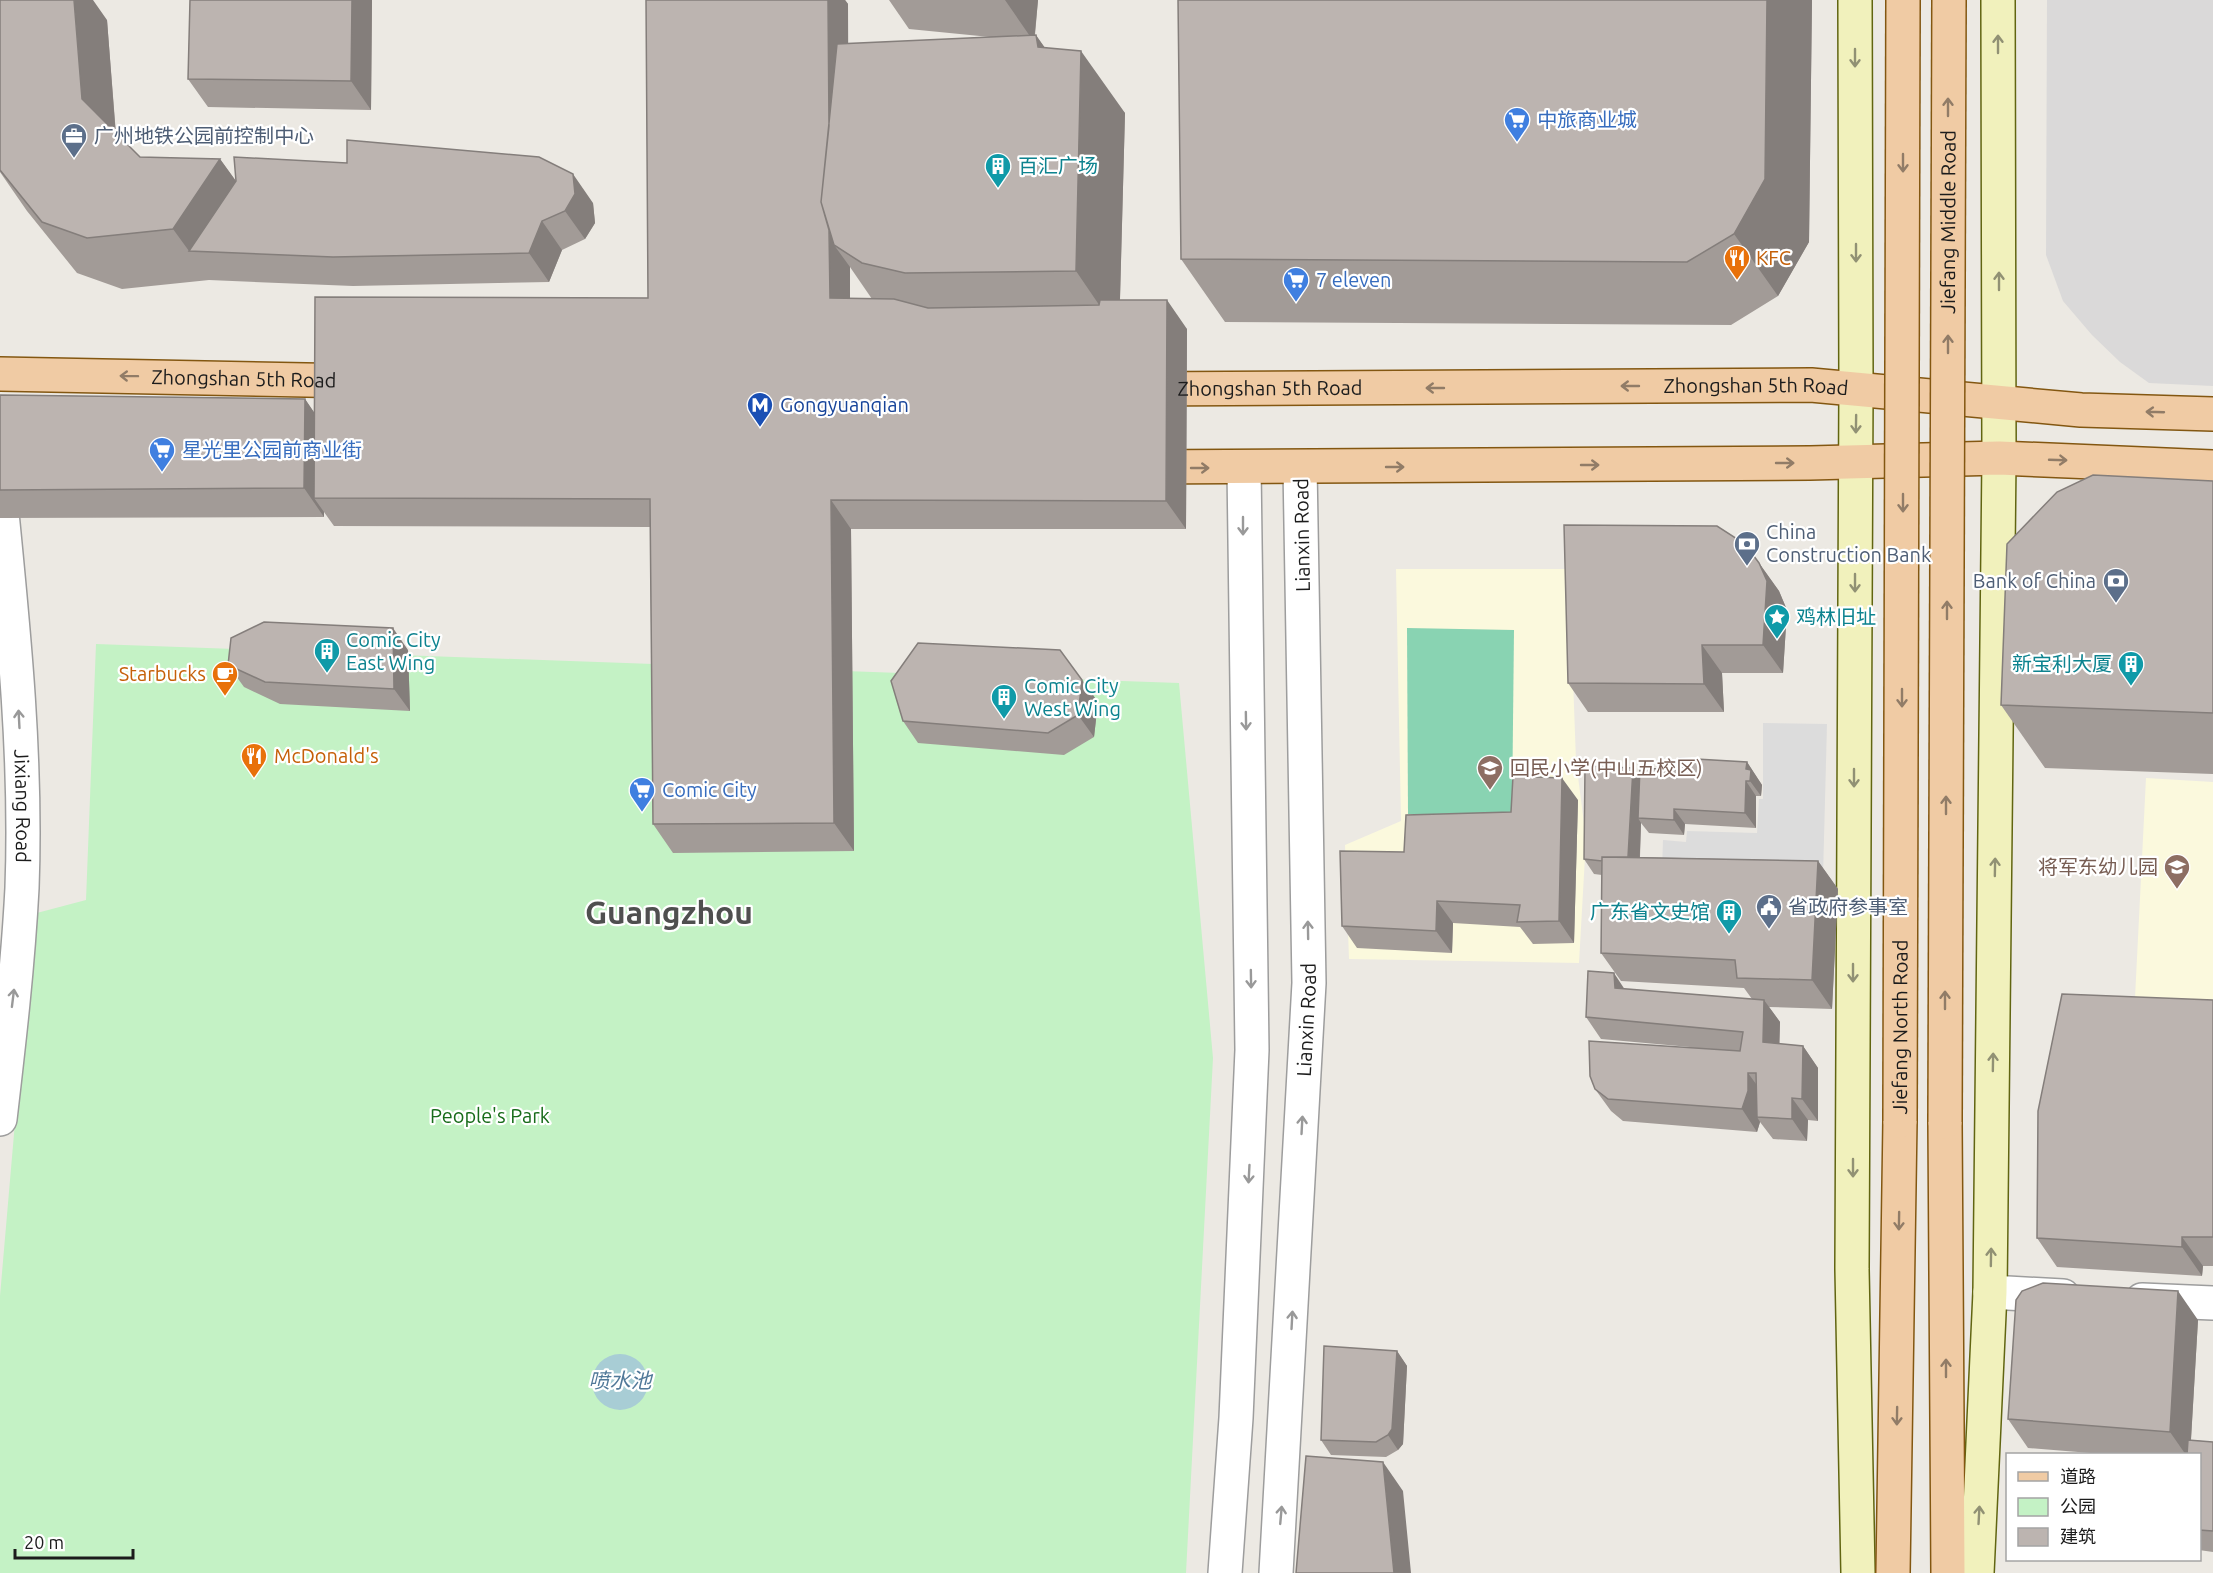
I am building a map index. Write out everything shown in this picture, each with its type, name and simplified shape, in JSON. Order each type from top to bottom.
[{"type":"main road","points":[[1855,0],[1856,387],[1852,1280],[1858,1573]]},
{"type":"main road","name":"Jiefang North Road","points":[[1893,1573],[1900,1121],[1903,0]]},
{"type":"main road","name":"Jiefang Middle Road","points":[[1948,1573],[1945,1122],[1949,0]]},
{"type":"main road","points":[[1977,1573],[1990,1292],[1999,458],[1998,0]]},
{"type":"main road","name":"Zhongshan 5th Road","points":[[0,374],[388,382]]},
{"type":"main road","name":"Zhongshan 5th Road","points":[[1109,389],[1811,385],[1856,387],[2081,410],[2213,414]]},
{"type":"main road","points":[[1116,467],[1244,468],[1999,458],[2213,467]]},
{"type":"street","name":"Lianxin Road","points":[[1276,1573],[1309,983],[1300,467]]},
{"type":"street","points":[[1225,1573],[1237,1407],[1252,1050],[1244,468]]},
{"type":"street","name":"Jixiang Road","points":[[0,493],[20,721],[22,886],[16,973],[0,1119]]},
{"type":"street","points":[[1990,1292],[2213,1303]]},
{"type":"shaded area","points":[[2047,0],[2213,0],[2213,386],[2149,383],[2120,362],[2092,335],[2063,301],[2046,255]]},
{"type":"shaded area","name":"回民小学(中山五校区)","points":[[1396,569],[1569,569],[1576,761],[1586,839],[1579,963],[1349,959],[1345,845],[1401,821]]},
{"type":"shaded area","points":[[1763,723],[1827,724],[1823,877],[1662,870],[1663,840],[1686,842],[1687,831],[1757,833],[1759,799],[1763,799]]},
{"type":"shaded area","name":"将军东幼儿园","points":[[2146,778],[2213,782],[2213,1002],[2135,998]]},
{"type":"green space","points":[[1407,628],[1514,630],[1512,815],[1408,814]]},
{"type":"green space","name":"People's Park","points":[[96,644],[1179,683],[1213,1058],[1186,1573],[0,1573],[0,1296],[33,914],[86,900]]},
{"type":"water","name":"喷水池","points":[[620,1354],[631,1356],[640,1362],[646,1371],[648,1382],[646,1393],[640,1402],[631,1408],[620,1410],[609,1408],[600,1402],[594,1393],[592,1382],[594,1371],[600,1362],[609,1356]]},
{"type":"building","points":[[0,0],[74,0],[82,99],[140,157],[220,159],[173,229],[87,238],[42,222],[0,170]]},
{"type":"building","points":[[190,0],[352,0],[351,81],[188,79]]},
{"type":"building","points":[[646,0],[828,0],[829,126],[821,202],[829,230],[830,298],[894,299],[928,308],[1099,305],[1100,300],[1167,300],[1166,501],[831,500],[834,823],[653,824],[650,499],[314,498],[315,297],[648,298]]},
{"type":"building","name":"中旅商业城","points":[[1178,0],[1767,0],[1765,179],[1734,234],[1687,262],[1181,259]]},
{"type":"building","name":"百汇广场","points":[[1036,35],[1038,47],[1081,51],[1076,271],[905,273],[862,263],[834,245],[821,202],[837,44]]},
{"type":"building","points":[[347,140],[539,157],[573,174],[575,194],[565,211],[542,221],[529,253],[333,257],[189,251],[236,181],[234,157],[347,163]]},
{"type":"building","name":"星光里公园前商业街","points":[[0,395],[305,399],[304,488],[0,490]]},
{"type":"building","points":[[2093,475],[2213,481],[2213,713],[2001,705],[2007,544],[2057,492]]},
{"type":"building","points":[[1564,525],[1717,526],[1745,544],[1759,563],[1767,581],[1763,645],[1702,645],[1704,684],[1568,683]]},
{"type":"building","points":[[264,622],[393,628],[394,689],[265,682],[228,665],[231,638]]},
{"type":"building","name":"Comic City West Wing","points":[[918,643],[1060,650],[1082,680],[1078,715],[1048,733],[903,721],[891,681]]},
{"type":"building","points":[[1679,758],[1747,762],[1746,769],[1751,770],[1750,781],[1746,781],[1745,813],[1674,809],[1674,820],[1638,818],[1640,768],[1679,770]]},
{"type":"building","points":[[1585,766],[1633,768],[1628,857],[1602,857],[1602,861],[1584,859]]},
{"type":"building","points":[[1513,776],[1562,778],[1559,921],[1517,922],[1520,905],[1437,901],[1436,931],[1342,926],[1340,851],[1404,852],[1406,815],[1511,812]]},
{"type":"building","name":"广东省文史馆","points":[[1602,857],[1818,861],[1812,980],[1737,978],[1735,960],[1601,953]]},
{"type":"building","points":[[1588,971],[1614,973],[1615,988],[1764,1000],[1763,1042],[1803,1046],[1802,1099],[1792,1098],[1792,1119],[1757,1117],[1756,1073],[1748,1073],[1748,1091],[1742,1109],[1608,1099],[1595,1089],[1590,1076],[1589,1041],[1740,1051],[1743,1032],[1586,1017]]},
{"type":"building","points":[[2062,994],[2213,1000],[2213,1237],[2182,1237],[2182,1247],[2037,1238],[2038,1111]]},
{"type":"building","points":[[2043,1283],[2178,1291],[2170,1432],[2008,1419],[2016,1300],[2022,1291]]},
{"type":"building","points":[[1324,1346],[1397,1351],[1392,1429],[1388,1435],[1376,1442],[1321,1440]]},
{"type":"building","points":[[2188,1440],[2213,1442],[2213,1531],[2201,1530],[2201,1453],[2187,1453]]},
{"type":"building","points":[[1306,1456],[1383,1462],[1394,1573],[1296,1573]]},
{"type":"place","name":"中旅商业城","points":[[1517,143]]},
{"type":"place","name":"广州地铁公园前控制中心","points":[[74,159]]},
{"type":"place","name":"百汇广场","points":[[998,189]]},
{"type":"place","name":"KFC","points":[[1737,281]]},
{"type":"place","name":"7 eleven","points":[[1296,303]]},
{"type":"place","name":"Gongyuanqian","points":[[760,428]]},
{"type":"place","name":"星光里公园前商业街","points":[[162,473]]},
{"type":"place","name":"China Construction Bank","points":[[1747,567]]},
{"type":"place","name":"Bank of China","points":[[2116,604]]},
{"type":"place","name":"鸡林旧址","points":[[1777,640]]},
{"type":"place","name":"Comic City East Wing","points":[[327,674]]},
{"type":"place","name":"新宝利大厦","points":[[2131,687]]},
{"type":"place","name":"Starbucks","points":[[225,697]]},
{"type":"place","name":"Comic City West Wing","points":[[1004,720]]},
{"type":"place","name":"McDonald's","points":[[254,779]]},
{"type":"place","name":"回民小学(中山五校区)","points":[[1490,791]]},
{"type":"place","name":"Comic City","points":[[642,813]]},
{"type":"place","name":"将军东幼儿园","points":[[2177,890]]},
{"type":"place","name":"省政府参事室","points":[[1769,930]]},
{"type":"place","name":"广东省文史馆","points":[[1729,935]]},
{"type":"district","name":"Guangzhou","points":[[669,913]]}]
